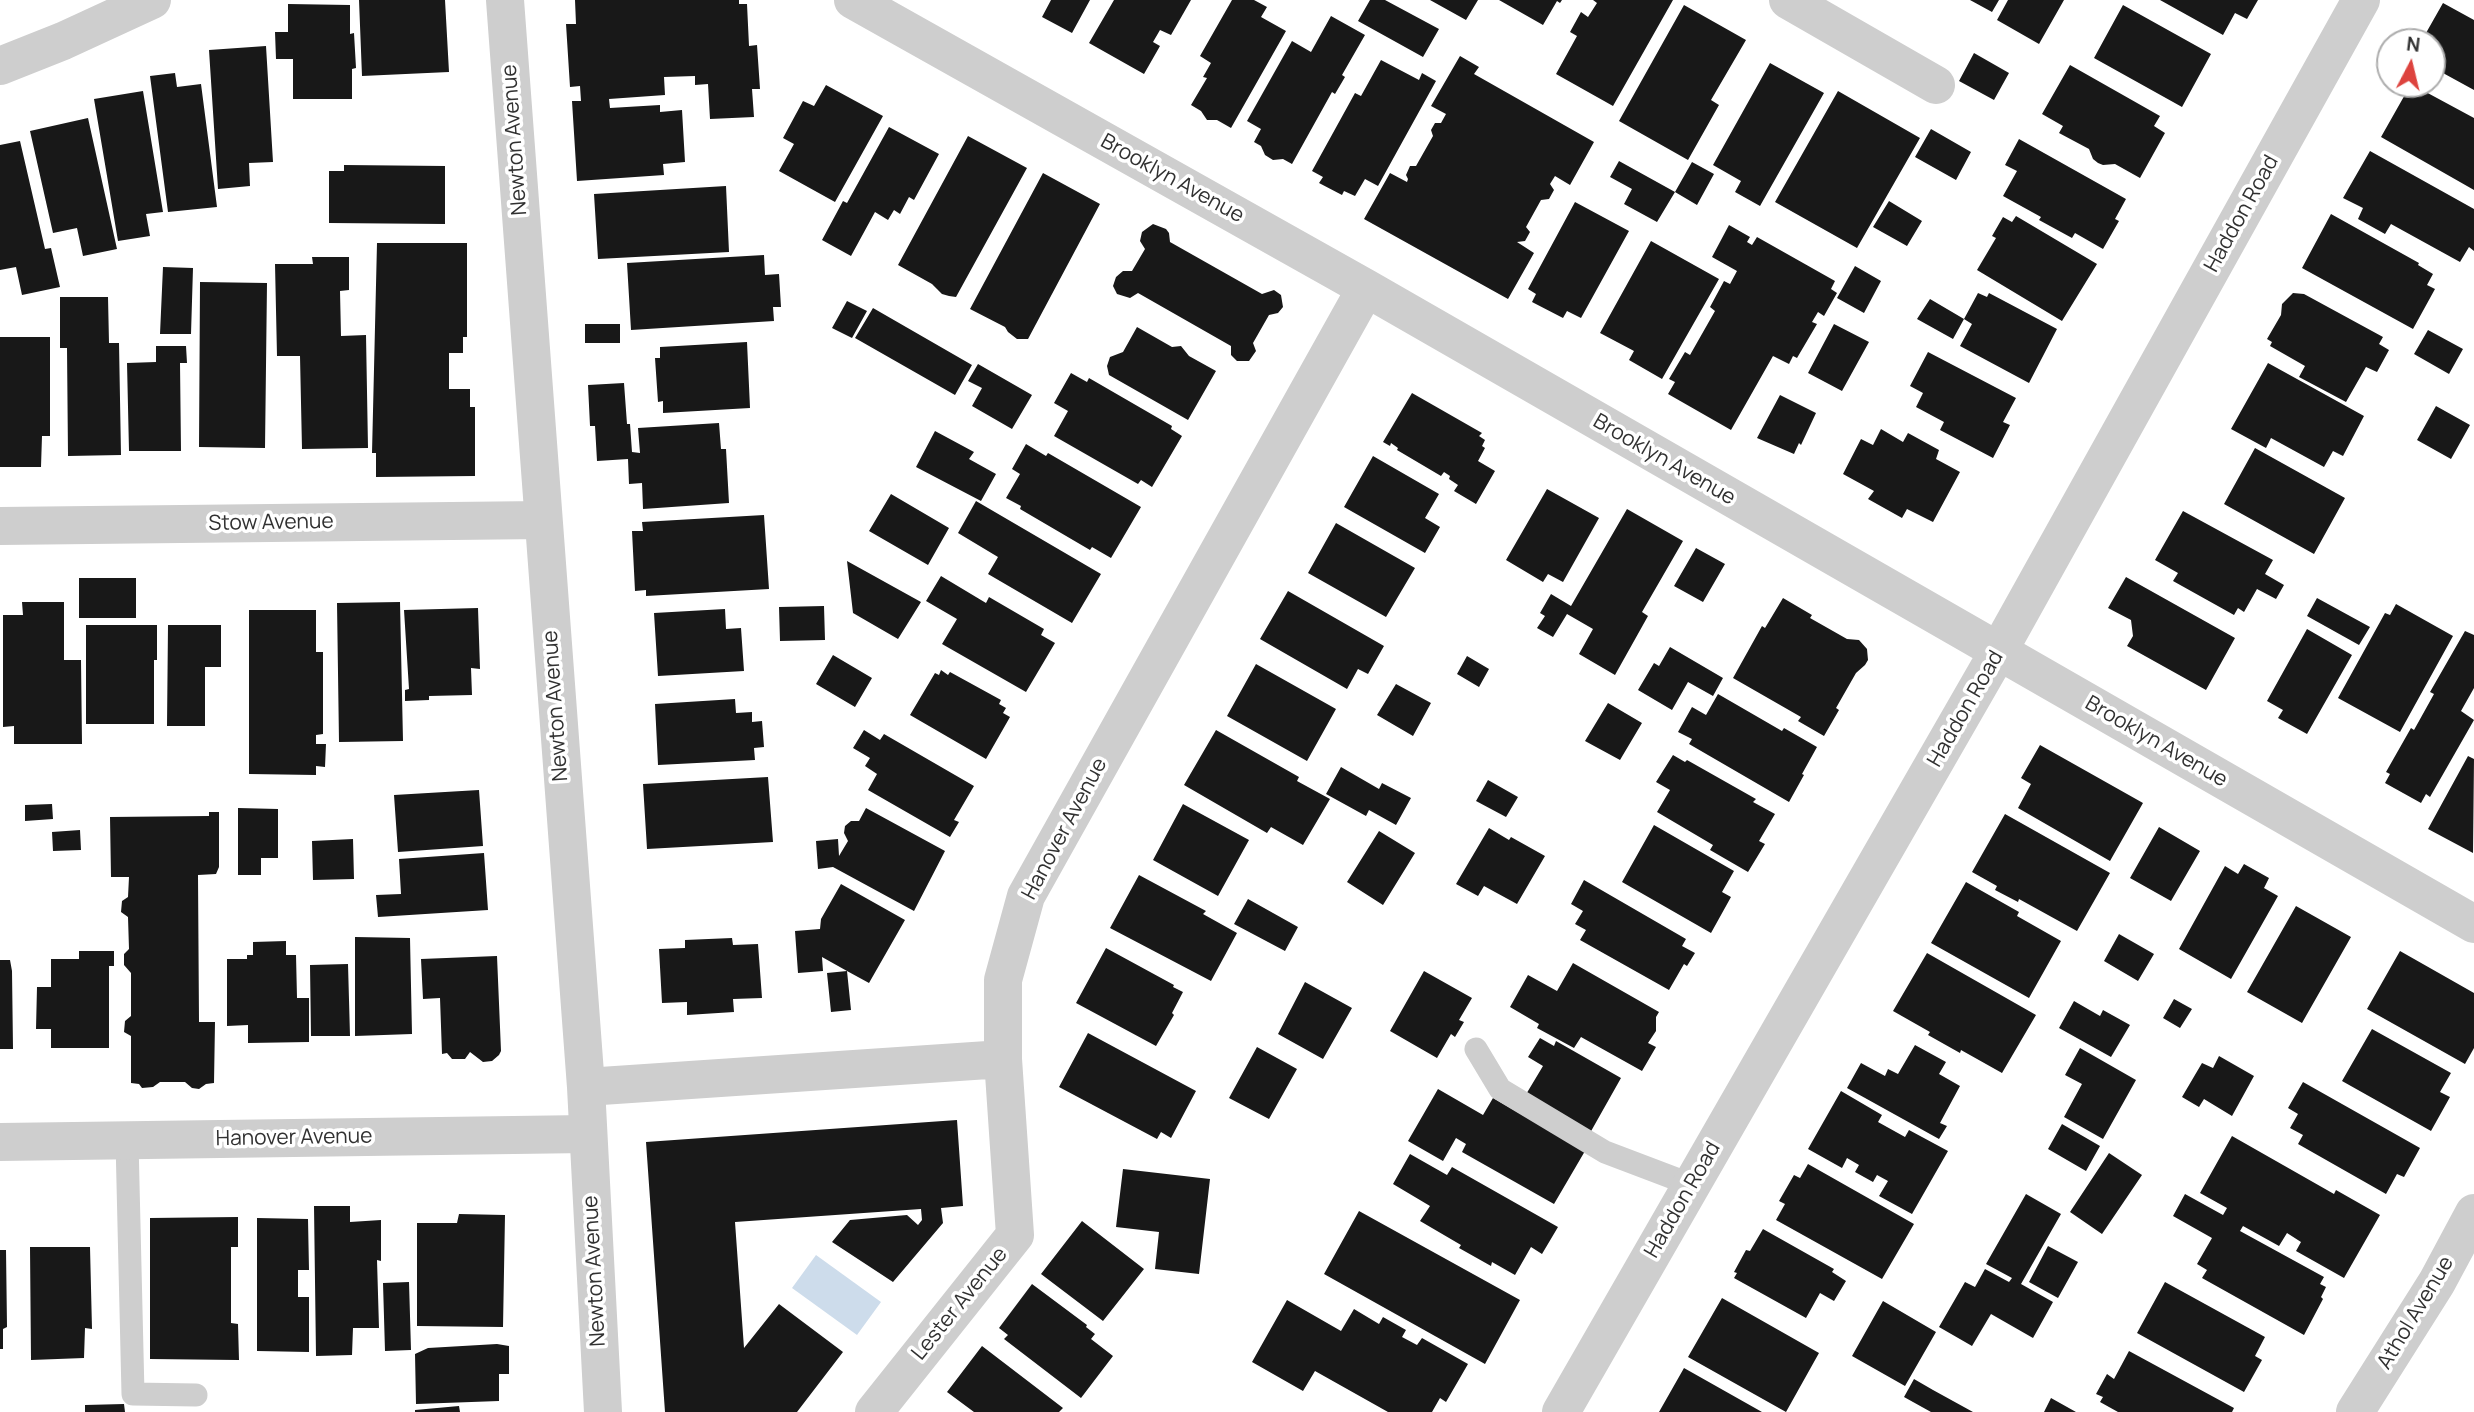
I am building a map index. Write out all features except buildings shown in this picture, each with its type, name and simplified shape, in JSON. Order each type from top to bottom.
[{"type":"street","points":[[0,66],[63,41],[152,0]]},
{"type":"street","name":"Newton Avenue","points":[[505,0],[586,1087],[603,1412]]},
{"type":"street","name":"Brooklyn Avenue","points":[[853,0],[1366,288],[2474,924]]},
{"type":"street","points":[[1788,0],[1936,85]]},
{"type":"street","name":"Haddon Road","points":[[1561,1412],[1998,652],[2361,0]]},
{"type":"street","name":"Hanover Avenue","points":[[1003,1059],[1003,980],[1026,896],[1366,288]]},
{"type":"street","name":"Stow Avenue","points":[[0,526],[542,520]]},
{"type":"street","points":[[586,1087],[1003,1059]]},
{"type":"street","name":"Lester Avenue","points":[[874,1412],[1015,1235],[1003,1059]]},
{"type":"street","name":"Hanover Avenue","points":[[0,1143],[587,1134]]},
{"type":"street","name":"Athol Avenue","points":[[2356,1412],[2437,1282],[2474,1213]]},
{"type":"lane","points":[[1476,1049],[1500,1089],[1605,1152],[1692,1185]]},
{"type":"lane","points":[[127,1141],[133,1394],[196,1395]]},
{"type":"water","points":[[816,1255],[881,1302],[857,1335],[792,1288]]}]
